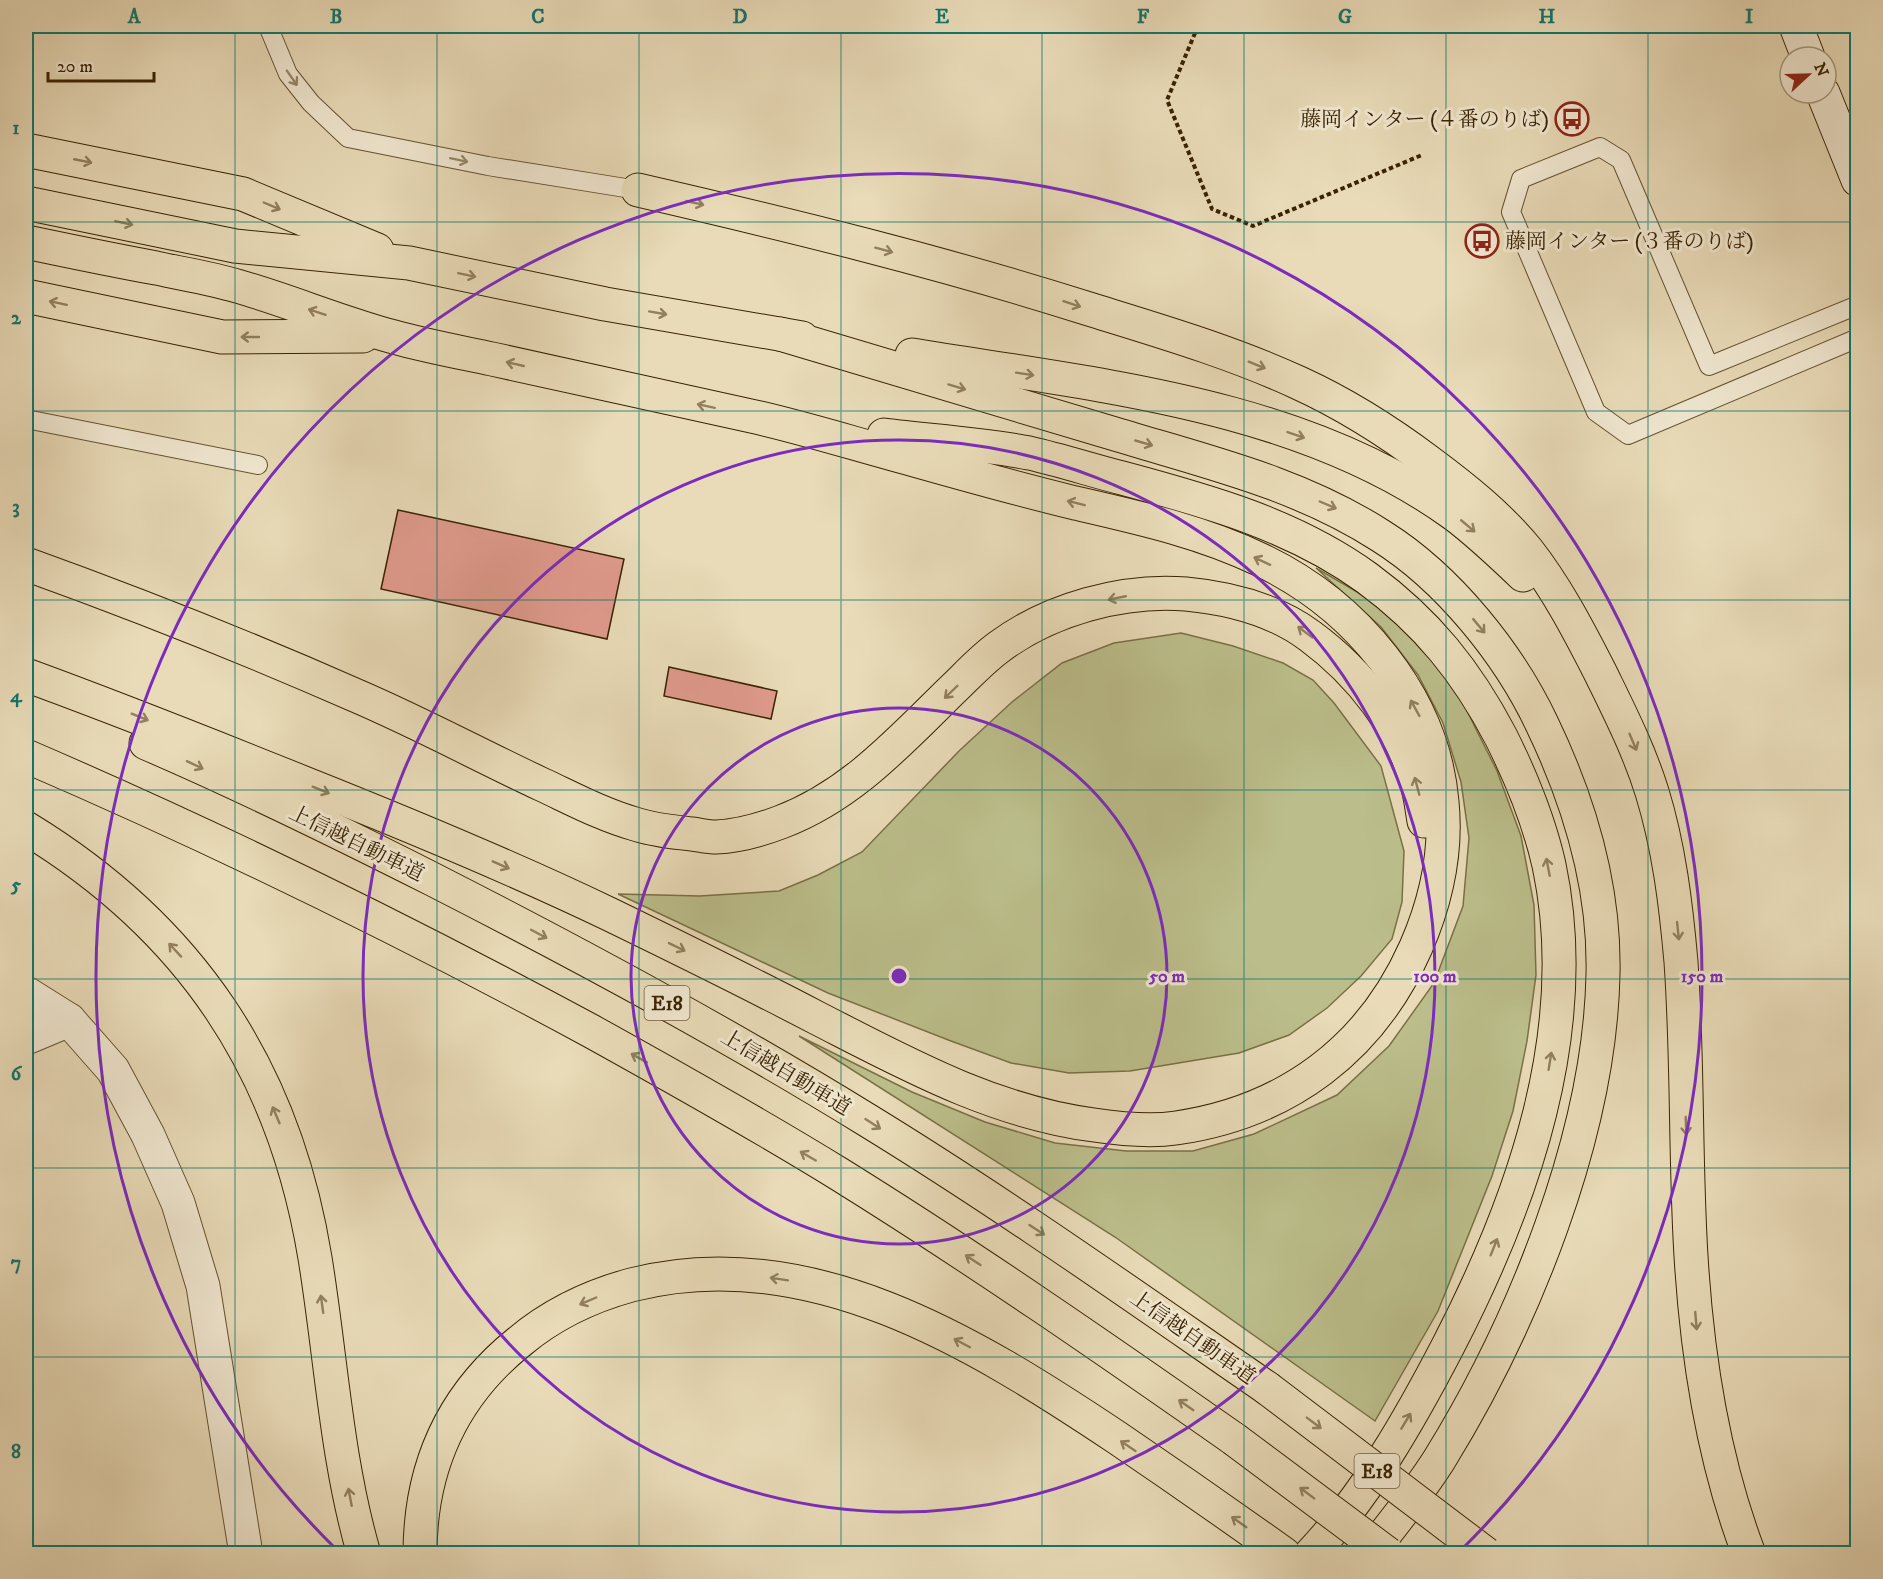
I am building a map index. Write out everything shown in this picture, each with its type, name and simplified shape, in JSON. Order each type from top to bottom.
[{"type":"highway","points":[[26,150],[243,194],[409,263]]},
{"type":"highway","points":[[638,190],[880,248],[1038,293],[1251,362],[1303,385],[1403,442],[1491,512],[1524,547],[1554,587],[1634,743],[1653,794],[1666,852],[1681,966],[1690,1256],[1697,1333],[1721,1465],[1739,1529],[1749,1554]]},
{"type":"highway","points":[[26,203],[235,246],[409,263],[605,304],[1146,393],[1247,419],[1355,458],[1418,491],[1455,515],[1535,588],[1571,631],[1608,689]]},
{"type":"highway","points":[[26,242],[229,284],[392,336],[763,419],[1024,490],[1168,525],[1264,561],[1303,583],[1337,608],[1368,639],[1396,675],[1419,715],[1435,758],[1442,801],[1443,844],[1437,888],[1425,927],[1408,965],[1385,1005],[1365,1030],[1328,1066],[1289,1091],[1251,1108],[1212,1121],[1169,1129],[1125,1129],[1081,1124],[1031,1113],[929,1075],[718,967],[549,886],[448,842],[126,711],[26,675]]},
{"type":"highway","points":[[26,296],[222,337],[392,336]]},
{"type":"highway","points":[[780,334],[1244,471],[1338,510],[1387,539],[1430,573],[1470,616],[1504,656],[1559,759],[1593,864],[1600,916],[1604,970],[1600,1040],[1588,1103],[1549,1231],[1527,1290],[1498,1352],[1437,1463],[1369,1554]]},
{"type":"highway","points":[[763,419],[1027,453],[1169,491],[1272,524],[1320,547],[1368,579],[1412,616],[1453,658],[1486,708],[1513,760],[1534,813],[1549,865],[1557,919],[1559,978],[1555,1034],[1546,1089],[1507,1215],[1456,1331],[1428,1386],[1360,1494],[1311,1554]]},
{"type":"highway","points":[[26,564],[162,614],[360,697],[595,809],[636,825],[716,837],[756,831],[791,818],[830,799],[864,774],[1000,646],[1036,626],[1077,608],[1120,596],[1165,593],[1206,596],[1250,606],[1293,623],[1326,648],[1356,678],[1383,711],[1402,745],[1418,786],[1425,829],[1429,872],[1425,927]]},
{"type":"highway","name":"上信越自動車道","points":[[26,692],[178,757],[340,833],[513,920],[692,1016],[898,1140],[1076,1256],[1267,1388],[1486,1554]]},
{"type":"highway","points":[[26,756],[147,808],[306,883],[472,967],[657,1068],[837,1173],[1041,1304],[1234,1438],[1388,1554]]},
{"type":"highway","points":[[26,828],[99,879],[145,917],[188,964],[207,989],[226,1015],[255,1066],[280,1124],[300,1184],[316,1267],[342,1453],[355,1524],[364,1554]]},
{"type":"highway","points":[[420,1554],[420,1529],[428,1481],[441,1439],[465,1396],[495,1361],[530,1332],[568,1309],[612,1290],[656,1279],[704,1274],[754,1276],[803,1283],[851,1295],[899,1313],[1007,1367],[1194,1490],[1284,1554]]},
{"type":"street","points":[[1796,26],[1803,45]]},
{"type":"street","points":[[1828,105],[1857,180]]},
{"type":"street","points":[[26,993],[69,1020],[113,1070],[148,1135],[178,1203],[203,1286],[246,1554]]},
{"type":"street","points":[[26,1038],[69,1020]]},
{"type":"lane","points":[[268,26],[288,74],[310,103],[348,138],[488,166],[638,190]]},
{"type":"lane","points":[[1857,305],[1709,366],[1620,160],[1600,147],[1521,179],[1511,212],[1596,412],[1628,435],[1857,338]]},
{"type":"lane","points":[[26,419],[258,465]]},
{"type":"path","points":[[1198,26],[1167,100],[1212,208],[1254,226],[1422,155]]},
{"type":"green space","points":[[1316,568],[1378,604],[1424,647],[1464,705],[1497,771],[1521,836],[1534,905],[1536,975],[1527,1041],[1513,1111],[1492,1176],[1438,1311],[1375,1421],[1115,1237],[799,1036],[912,1092],[985,1122],[1055,1143],[1126,1151],[1193,1151],[1254,1134],[1337,1095],[1389,1046],[1434,983],[1463,906],[1469,838],[1461,782],[1443,723],[1418,675],[1381,627]]},
{"type":"green space","points":[[1181,633],[1233,646],[1283,663],[1313,680],[1334,703],[1381,766],[1404,851],[1402,902],[1392,939],[1361,976],[1327,1008],[1289,1035],[1239,1053],[1130,1071],[1069,1073],[1011,1063],[828,993],[618,894],[700,896],[779,891],[818,875],[862,852],[959,751],[1012,702],[1062,663],[1114,643]]},
{"type":"building","points":[[398,510],[624,559],[607,639],[381,589]]},
{"type":"building","points":[[669,667],[777,691],[771,719],[664,696]]},
{"type":"place","name":"藤岡インター (４番のりば)","points":[[1572,119]]},
{"type":"place","name":"藤岡インター (３番のりば)","points":[[1482,241]]}]
